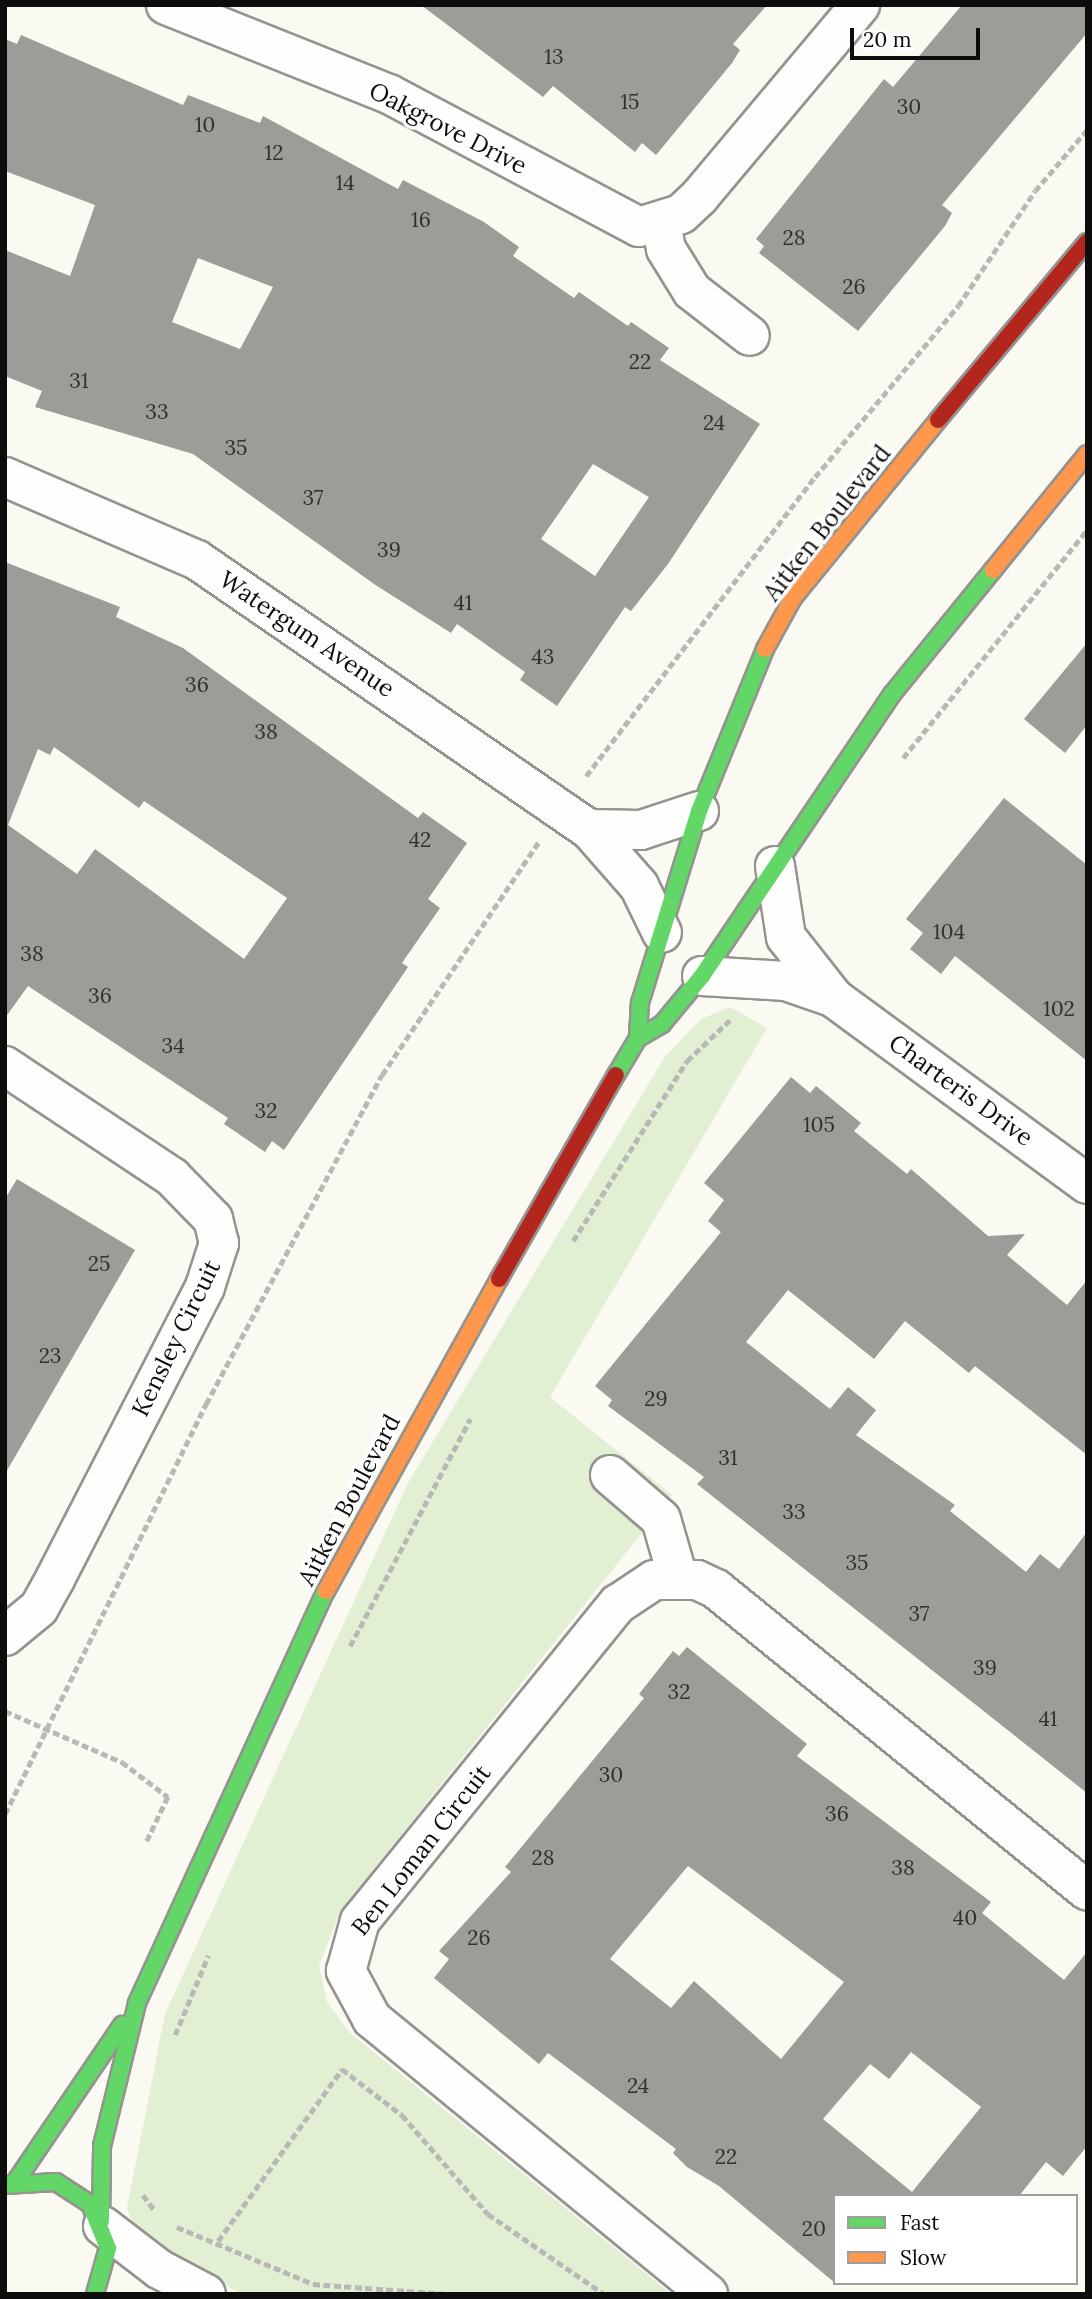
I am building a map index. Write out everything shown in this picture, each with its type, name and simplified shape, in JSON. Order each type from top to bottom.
[{"type":"main road","name":"Aitken Boulevard","points":[[11,2183],[137,2003],[351,1536],[638,1038],[640,1003],[699,811],[753,670],[793,598],[1087,242]]},
{"type":"main road","name":"Aitken Boulevard","points":[[638,1038],[662,1024],[702,976],[893,693],[1087,454]]},
{"type":"main road","name":"Aitken Boulevard","points":[[95,2294],[106,2270],[102,2224],[102,2146],[137,2003]]},
{"type":"main road","points":[[11,2183],[56,2182],[90,2204],[102,2224]]},
{"type":"street","name":"Oakgrove Drive","points":[[166,5],[236,18],[389,94],[618,221],[661,223]]},
{"type":"street","points":[[750,336],[692,291],[666,249],[661,223],[700,197],[860,5]]},
{"type":"street","name":"Watergum Avenue","points":[[5,477],[197,560],[575,819],[639,886],[662,933]]},
{"type":"street","points":[[575,819],[641,830],[699,811]]},
{"type":"street","points":[[775,866],[786,937],[834,998]]},
{"type":"street","points":[[702,976],[759,977],[834,998]]},
{"type":"street","name":"Charteris Drive","points":[[834,998],[1087,1184]]},
{"type":"street","name":"Kensley Circuit","points":[[5,1066],[172,1177],[212,1219],[219,1243],[211,1276],[55,1579],[39,1608],[5,1636]]},
{"type":"street","points":[[610,1475],[662,1519],[678,1578],[696,1580],[733,1602],[1087,1890]]},
{"type":"street","name":"Ben Loman Circuit","points":[[678,1578],[654,1580],[618,1604],[360,1921],[346,1971],[372,2019],[708,2294]]},
{"type":"street","points":[[102,2224],[159,2269],[206,2294]]},
{"type":"path","points":[[5,1814],[42,1729],[383,1076],[575,819],[815,477],[958,306],[1035,191],[1087,130]]},
{"type":"path","points":[[898,765],[1086,533]]},
{"type":"path","points":[[568,1248],[687,1061],[719,1037],[759,977]]},
{"type":"path","points":[[348,1649],[474,1412]]},
{"type":"path","points":[[5,1711],[122,1762],[168,1797],[147,1841]]},
{"type":"path","points":[[169,2051],[209,1952]]},
{"type":"path","points":[[218,2241],[342,2069],[402,2115],[488,2214],[604,2294]]},
{"type":"path","points":[[142,2189],[159,2215]]},
{"type":"path","points":[[168,2221],[313,2284],[447,2294]]},
{"type":"path","points":[[159,2269],[177,2227]]},
{"type":"green space","points":[[730,1007],[767,1028],[550,1397],[672,1495],[341,1910],[319,1966],[327,2002],[349,2032],[671,2294],[241,2294],[136,2233],[127,2208],[165,2014],[408,1483],[664,1058],[701,1019]]},
{"type":"building","points":[[421,5],[767,5],[733,44],[740,50],[732,63],[656,155],[642,143],[635,152],[553,86],[543,97]]},
{"type":"building","points":[[962,5],[1087,5],[1087,33],[942,205],[952,213],[945,226],[858,331],[759,253],[764,246],[756,239],[884,79],[893,87]]},
{"type":"building","points":[[21,35],[183,105],[188,95],[260,123],[263,116],[398,189],[403,180],[484,222],[519,247],[513,256],[574,298],[579,292],[628,326],[631,322],[669,348],[660,360],[760,424],[668,564],[631,611],[625,607],[557,706],[520,680],[525,672],[457,624],[451,633],[374,584],[193,454],[35,407],[42,391],[5,376],[5,250],[70,276],[95,205],[5,171],[5,39],[17,44]],"holes":[[[198,258],[273,287],[240,349],[172,322]],[[593,464],[649,497],[595,576],[541,539]]]},
{"type":"building","points":[[5,562],[120,607],[116,617],[183,648],[418,818],[423,812],[467,843],[428,899],[440,908],[402,963],[408,967],[284,1150],[272,1141],[265,1152],[224,1124],[228,1118],[28,986],[5,1018]],"holes":[[[54,747],[139,808],[144,801],[287,898],[244,959],[95,849],[77,874],[8,825],[38,749],[50,755]]]},
{"type":"building","points":[[1087,643],[1087,725],[1065,753],[1024,719]]},
{"type":"building","points":[[1004,798],[1087,865],[1087,1061],[955,956],[941,974],[910,949],[923,933],[906,919]]},
{"type":"building","points":[[791,1077],[810,1093],[816,1086],[861,1123],[854,1131],[907,1174],[911,1169],[988,1236],[1025,1234],[1007,1255],[1067,1305],[1087,1280],[1087,1455],[975,1366],[969,1373],[905,1321],[874,1359],[788,1290],[746,1342],[830,1409],[848,1387],[876,1410],[856,1435],[955,1505],[950,1511],[1026,1572],[1040,1554],[1059,1569],[1087,1532],[1087,1793],[697,1484],[704,1477],[608,1406],[612,1400],[595,1386],[721,1232],[708,1221],[724,1200],[704,1183]]},
{"type":"building","points":[[17,1179],[135,1250],[5,1474],[5,1199]]},
{"type":"building","points":[[687,1647],[807,1744],[797,1756],[991,1902],[982,1913],[1064,1980],[1087,1952],[1087,2146],[1063,2176],[1046,2162],[1021,2194],[833,2194],[833,2281],[719,2186],[687,2167],[673,2153],[676,2149],[548,2053],[539,2064],[434,1978],[449,1959],[439,1951],[511,1872],[505,1867],[644,1698],[639,1694],[673,1651],[679,1656]],"holes":[[[688,1866],[844,1982],[781,2059],[694,1981],[671,2008],[610,1959]],[[911,2052],[981,2107],[912,2192],[823,2119],[870,2064],[889,2079]]]},
{"type":"traffic: fast","points":[[638,1038],[662,1024],[702,976],[893,693],[993,570]]},
{"type":"traffic: fast","points":[[616,1075],[638,1038],[640,1003],[699,811],[765,649]]},
{"type":"traffic: fast","points":[[101,2221],[102,2146],[137,2003],[326,1591]]},
{"type":"traffic: fast","points":[[16,2181],[122,2025]]},
{"type":"traffic: fast","points":[[5,2185],[56,2182],[90,2204],[108,2248],[95,2294]]},
{"type":"traffic: slow","points":[[765,649],[793,598],[938,420]]},
{"type":"traffic: slow","points":[[993,570],[1087,454]]},
{"type":"traffic: slow","points":[[326,1591],[499,1279]]},
{"type":"traffic: jam","points":[[938,420],[1087,242]]},
{"type":"traffic: jam","points":[[499,1279],[616,1075]]}]
